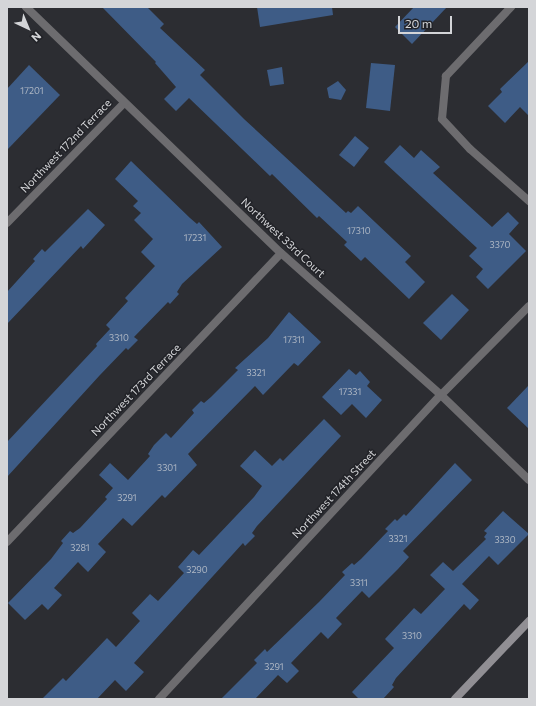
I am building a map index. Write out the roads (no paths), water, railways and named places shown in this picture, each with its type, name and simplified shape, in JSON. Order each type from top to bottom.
[{"type":"street","name":"Northwest 33rd Court","points":[[26,7],[281,253],[441,395],[529,480]]},
{"type":"street","points":[[511,7],[446,76],[442,118],[470,149],[529,201]]},
{"type":"street","name":"Northwest 172nd Terrace","points":[[7,223],[124,102]]},
{"type":"street","name":"Northwest 173rd Terrace","points":[[7,542],[281,253]]},
{"type":"street","name":"Northwest 174th Street","points":[[159,699],[441,395],[529,306]]},
{"type":"street","points":[[455,699],[529,621]]}]
